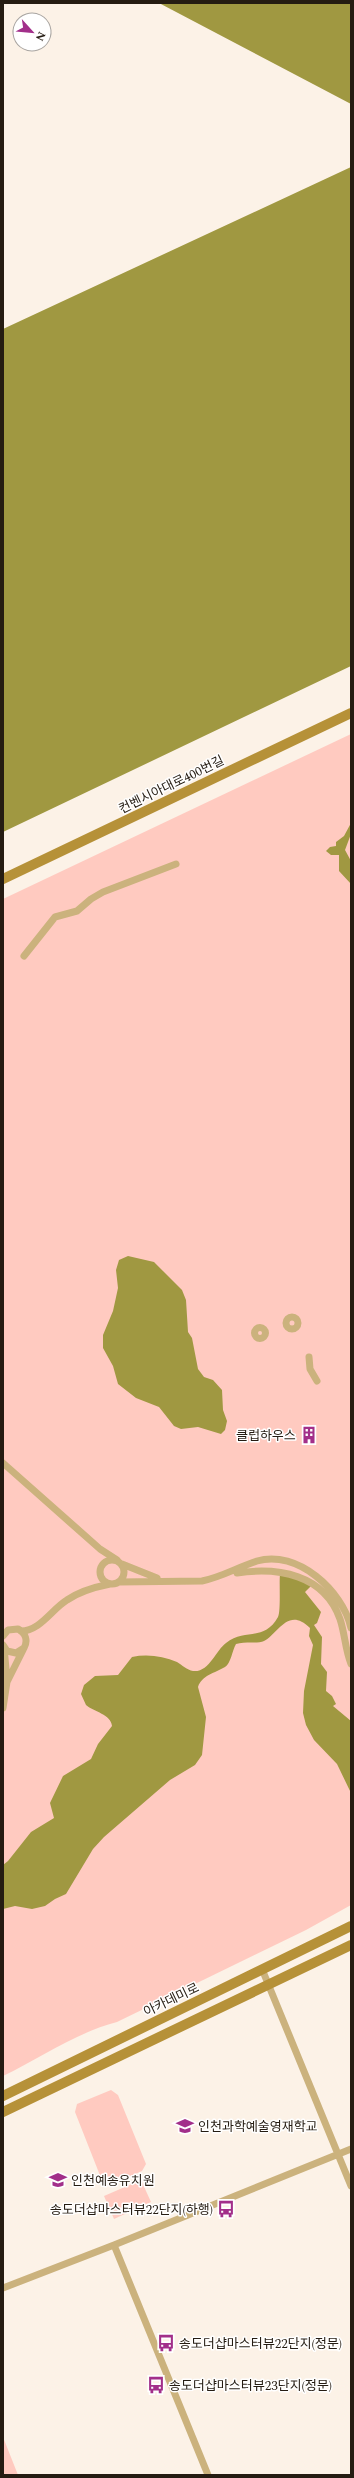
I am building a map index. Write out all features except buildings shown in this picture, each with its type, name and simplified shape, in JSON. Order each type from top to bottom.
[{"type":"main road","name":"컨벤시아대로400번길","points":[[3,879],[351,713]]},
{"type":"main road","name":"아카데미로","points":[[3,2096],[351,1926]]},
{"type":"main road","points":[[3,2112],[269,1986],[351,1945]]},
{"type":"street","points":[[24,956],[55,916],[77,911],[91,899],[103,892],[176,864]]},
{"type":"street","points":[[309,1357],[310,1369],[317,1381]]},
{"type":"street","points":[[3,1462],[100,1549],[119,1562],[124,1575],[119,1582]]},
{"type":"street","points":[[95,1587],[101,1576],[103,1564],[100,1549]]},
{"type":"street","points":[[103,1564],[109,1560],[119,1562],[163,1580]]},
{"type":"street","points":[[227,1574],[257,1561],[281,1561],[298,1565],[311,1572],[336,1596],[351,1628]]},
{"type":"street","points":[[277,1571],[281,1561]]},
{"type":"street","points":[[3,1625],[21,1631],[28,1630],[41,1622],[66,1600],[95,1587],[119,1582],[163,1580],[202,1581],[227,1574],[253,1570],[277,1571],[306,1580],[325,1595],[335,1609],[351,1664]]},
{"type":"street","points":[[306,1580],[311,1572]]},
{"type":"street","points":[[101,1576],[110,1584]]},
{"type":"street","points":[[7,1682],[25,1646],[41,1622]]},
{"type":"street","points":[[3,1636],[12,1629]]},
{"type":"street","points":[[21,1631],[26,1637],[25,1646]]},
{"type":"street","points":[[4,1646],[12,1653],[25,1646]]},
{"type":"street","points":[[3,1708],[7,1682],[4,1646]]},
{"type":"street","points":[[262,1969],[351,2186]]},
{"type":"street","points":[[3,2288],[114,2245],[351,2148]]},
{"type":"street","points":[[114,2245],[208,2475]]},
{"type":"shaded area","points":[[159,3],[351,3],[351,104]]},
{"type":"shaded area","points":[[351,167],[351,666],[3,832],[3,329]]},
{"type":"shaded area","points":[[351,734],[351,1905],[306,1930],[117,2022],[72,2039],[3,2076],[3,899]]},
{"type":"shaded area","points":[[351,823],[351,834],[345,850],[351,861],[351,884],[339,871],[339,855],[331,855],[326,851],[330,847],[336,846],[336,842],[344,836]]},
{"type":"shaded area","points":[[128,1256],[154,1262],[182,1290],[186,1300],[188,1332],[192,1338],[198,1369],[204,1377],[213,1380],[222,1390],[223,1410],[227,1421],[225,1430],[221,1434],[198,1427],[181,1429],[174,1426],[159,1407],[136,1398],[118,1384],[113,1366],[103,1348],[103,1335],[113,1311],[118,1288],[116,1270],[119,1260]]},
{"type":"shaded area","points":[[280,1574],[301,1580],[311,1586],[305,1592],[321,1612],[317,1623],[314,1625],[322,1637],[321,1664],[327,1672],[326,1691],[332,1696],[336,1704],[333,1706],[351,1721],[351,1793],[337,1764],[314,1740],[306,1725],[303,1713],[304,1691],[313,1645],[309,1636],[310,1628],[302,1622],[296,1620],[289,1621],[264,1641],[236,1644],[227,1665],[206,1677],[200,1683],[198,1687],[206,1717],[202,1755],[195,1765],[170,1780],[104,1837],[93,1849],[66,1894],[45,1906],[32,1909],[15,1906],[3,1909],[3,1865],[8,1861],[31,1832],[54,1818],[50,1803],[63,1776],[91,1759],[98,1744],[112,1726],[109,1719],[86,1705],[81,1694],[84,1685],[95,1676],[118,1675],[132,1657],[138,1656],[155,1656],[166,1658],[177,1662],[187,1669],[199,1671],[208,1665],[226,1643],[240,1636],[267,1630],[273,1625],[279,1614]]},
{"type":"shaded area","points":[[111,2090],[118,2095],[146,2164],[142,2171],[112,2184],[101,2178],[75,2112],[77,2104]]},
{"type":"shaded area","points":[[141,2180],[151,2202],[114,2219],[104,2196]]},
{"type":"shaded area","points":[[3,2437],[18,2475],[3,2475]]},
{"type":"place","name":"클럽하우스","points":[[309,1435]]},
{"type":"place","name":"인천과학예술영재학교","points":[[185,2126]]},
{"type":"place","name":"인천예송유치원","points":[[58,2180]]},
{"type":"place","name":"송도더샵마스터뷰22단지(하행)","points":[[226,2209]]},
{"type":"place","name":"송도더샵마스터뷰22단지(정문)","points":[[166,2343]]},
{"type":"place","name":"송도더샵마스터뷰23단지(정문)","points":[[156,2385]]}]
